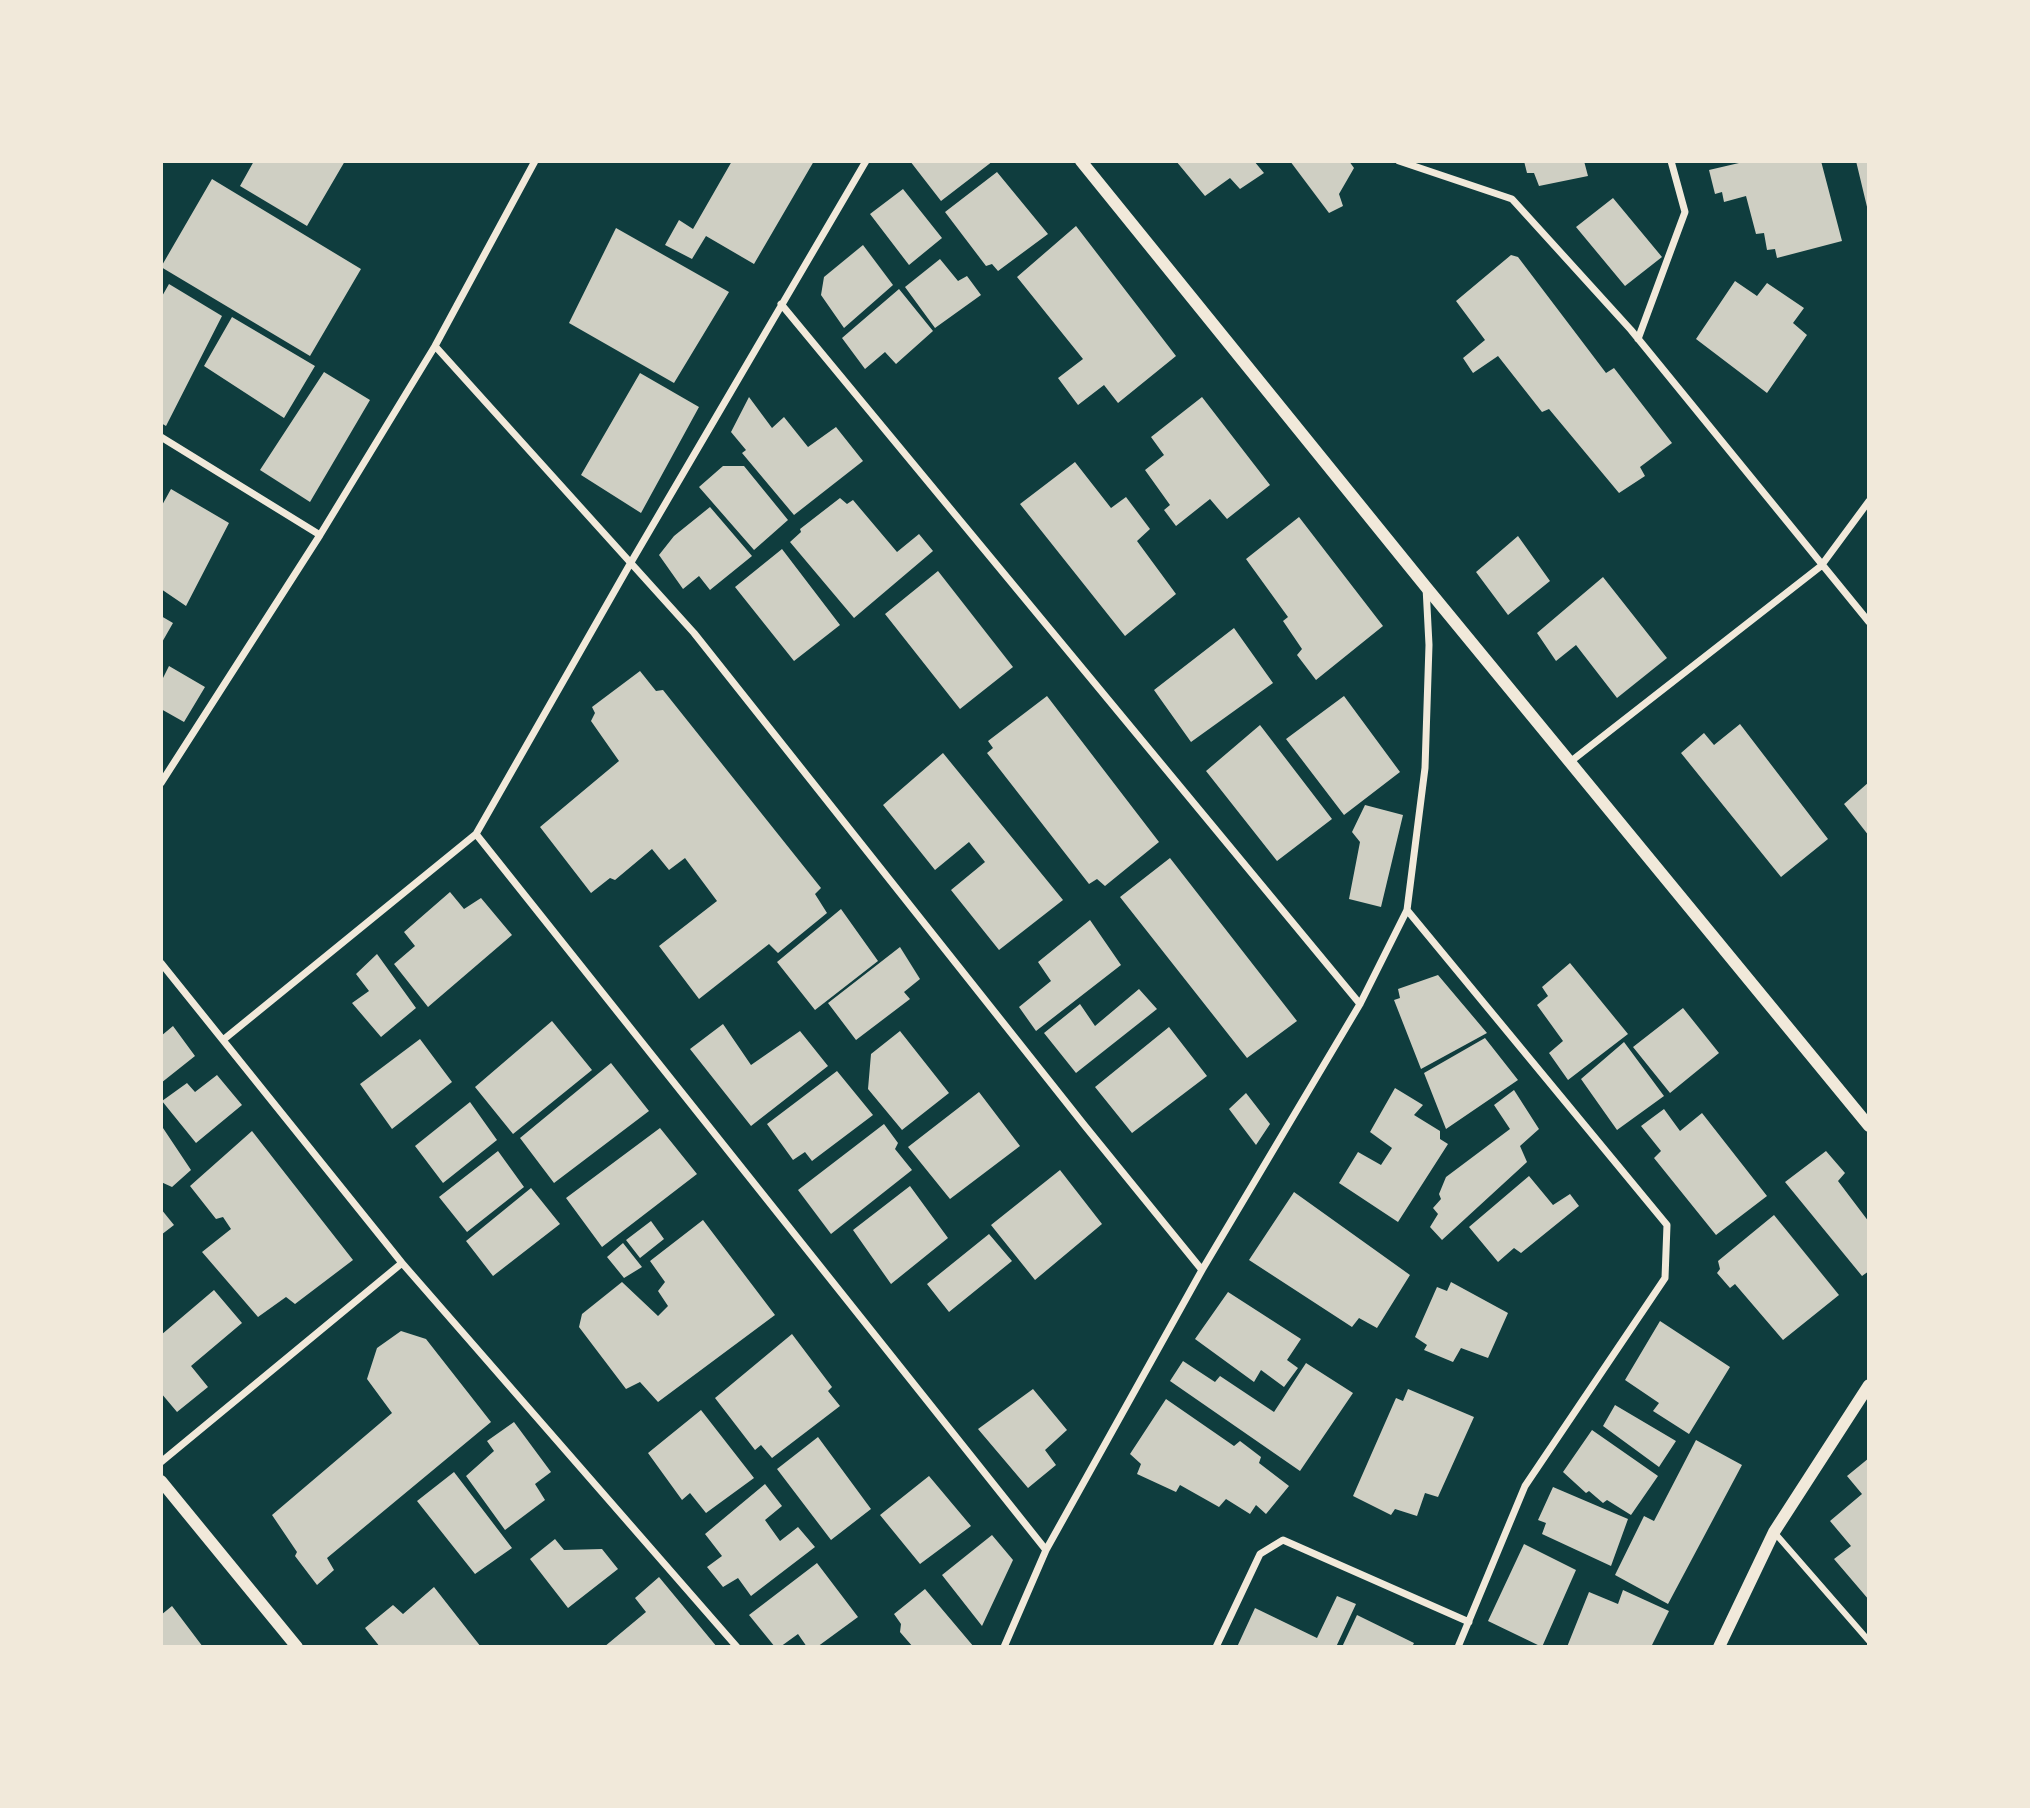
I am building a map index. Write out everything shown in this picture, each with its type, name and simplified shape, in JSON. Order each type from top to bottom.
[{"type":"street","points":[[161,783],[320,535],[435,346],[536,161]]},
{"type":"street","points":[[223,1040],[476,834],[630,564],[866,161]]},
{"type":"street","points":[[1081,161],[1569,763],[1869,1126]]},
{"type":"street","points":[[1399,161],[1512,199],[1637,339],[1869,622]]},
{"type":"street","points":[[1637,339],[1685,212],[1671,161]]},
{"type":"street","points":[[781,304],[1360,1004]]},
{"type":"street","points":[[435,346],[694,633],[1202,1270]]},
{"type":"street","points":[[161,437],[320,535]]},
{"type":"street","points":[[1569,763],[1821,566],[1869,501]]},
{"type":"street","points":[[1004,1647],[1046,1550],[1202,1270],[1360,1004],[1406,910],[1425,768],[1429,645],[1426,587]]},
{"type":"street","points":[[476,834],[1046,1550]]},
{"type":"street","points":[[1406,910],[1667,1225],[1665,1278],[1525,1486],[1458,1647]]},
{"type":"street","points":[[161,963],[402,1263],[737,1647]]},
{"type":"street","points":[[161,1462],[402,1263]]},
{"type":"street","points":[[1719,1647],[1774,1532],[1869,1385]]},
{"type":"street","points":[[161,1482],[297,1647]]},
{"type":"street","points":[[1774,1532],[1869,1641]]},
{"type":"street","points":[[1216,1647],[1260,1553],[1283,1540],[1469,1622]]},
{"type":"building","points":[[254,161],[345,161],[307,226],[240,186]]},
{"type":"building","points":[[732,161],[814,161],[754,264],[706,236],[692,259],[665,245],[679,220],[693,229]]},
{"type":"building","points":[[910,161],[993,161],[941,201]]},
{"type":"building","points":[[1176,161],[1254,161],[1264,173],[1240,189],[1230,178],[1205,196]]},
{"type":"building","points":[[1290,161],[1349,161],[1354,168],[1339,194],[1343,206],[1329,213]]},
{"type":"building","points":[[1524,161],[1584,161],[1588,176],[1539,186],[1534,173],[1527,173]]},
{"type":"building","points":[[1738,161],[1821,161],[1842,241],[1777,258],[1775,249],[1767,250],[1764,233],[1756,234],[1746,196],[1724,202],[1722,192],[1715,194],[1709,170],[1739,163]]},
{"type":"building","points":[[1856,161],[1869,161],[1868,211]]},
{"type":"building","points":[[997,172],[1048,234],[998,271],[992,264],[986,266],[945,212]]},
{"type":"building","points":[[212,179],[361,269],[310,356],[161,267]]},
{"type":"building","points":[[903,189],[942,238],[909,265],[870,214]]},
{"type":"building","points":[[1613,198],[1662,257],[1625,286],[1576,227]]},
{"type":"building","points":[[1076,226],[1176,356],[1118,403],[1104,385],[1078,405],[1058,378],[1083,359],[1017,277]]},
{"type":"building","points":[[616,228],[729,292],[674,383],[569,323]]},
{"type":"building","points":[[863,245],[893,285],[844,328],[821,295],[824,277]]},
{"type":"building","points":[[1511,255],[1518,257],[1606,373],[1614,368],[1672,443],[1640,467],[1645,476],[1619,493],[1549,409],[1542,412],[1498,356],[1473,373],[1463,358],[1485,340],[1456,301]]},
{"type":"building","points":[[940,259],[958,281],[967,276],[981,295],[935,328],[905,287]]},
{"type":"building","points":[[1735,281],[1757,296],[1767,283],[1804,308],[1793,323],[1807,335],[1767,393],[1696,339]]},
{"type":"building","points":[[169,284],[222,316],[166,426],[161,423],[161,298]]},
{"type":"building","points":[[899,289],[933,331],[896,364],[885,352],[865,369],[842,338]]},
{"type":"building","points":[[232,317],[315,366],[284,418],[204,366]]},
{"type":"building","points":[[324,372],[370,400],[310,502],[260,470]]},
{"type":"building","points":[[640,373],[699,407],[641,513],[581,475]]},
{"type":"building","points":[[749,397],[772,428],[784,417],[808,447],[836,427],[863,461],[794,515],[742,453],[746,450],[731,432]]},
{"type":"building","points":[[1202,397],[1270,485],[1227,519],[1210,499],[1176,526],[1164,510],[1170,505],[1145,470],[1164,455],[1151,437]]},
{"type":"building","points":[[1075,462],[1111,508],[1126,497],[1150,529],[1137,541],[1176,594],[1125,636],[1020,504]]},
{"type":"building","points":[[723,466],[744,466],[788,520],[754,550],[699,487]]},
{"type":"building","points":[[171,489],[229,523],[186,606],[161,589],[161,507]]},
{"type":"building","points":[[840,498],[847,504],[853,500],[897,552],[919,534],[933,551],[854,618],[790,542],[801,532],[800,529]]},
{"type":"building","points":[[710,507],[752,556],[710,590],[699,576],[683,589],[659,555],[674,536]]},
{"type":"building","points":[[1299,517],[1383,626],[1316,680],[1297,655],[1302,649],[1283,621],[1288,617],[1246,559]]},
{"type":"building","points":[[1518,536],[1550,581],[1508,615],[1476,572]]},
{"type":"building","points":[[782,549],[840,625],[794,661],[735,587]]},
{"type":"building","points":[[938,571],[1013,667],[960,709],[885,614]]},
{"type":"building","points":[[1603,577],[1667,658],[1617,698],[1576,645],[1556,661],[1537,633]]},
{"type":"building","points":[[161,616],[173,623],[161,644]]},
{"type":"building","points":[[1234,628],[1273,683],[1191,742],[1154,690]]},
{"type":"building","points":[[169,666],[205,687],[184,722],[161,709],[161,682]]},
{"type":"building","points":[[640,671],[656,691],[663,690],[821,888],[815,894],[827,913],[778,953],[769,944],[699,999],[659,946],[717,901],[685,858],[669,870],[652,849],[615,880],[610,878],[591,893],[540,827],[619,761],[591,721],[595,713],[592,707]]},
{"type":"building","points":[[1047,696],[1159,842],[1105,886],[1097,879],[1089,884],[987,753],[993,748],[988,741]]},
{"type":"building","points":[[1344,696],[1400,772],[1344,815],[1286,739]]},
{"type":"building","points":[[1740,724],[1828,839],[1781,877],[1681,753],[1704,733],[1714,745]]},
{"type":"building","points":[[1260,725],[1332,819],[1277,861],[1206,771]]},
{"type":"building","points":[[943,753],[1063,900],[999,950],[951,890],[985,862],[969,842],[935,870],[883,805]]},
{"type":"building","points":[[1869,782],[1869,836],[1844,804]]},
{"type":"building","points":[[1365,805],[1403,815],[1381,907],[1349,899],[1360,842],[1352,832]]},
{"type":"building","points":[[1170,858],[1297,1021],[1247,1058],[1120,897]]},
{"type":"building","points":[[450,892],[464,909],[481,898],[512,935],[428,1007],[394,964],[415,946],[404,932]]},
{"type":"building","points":[[841,909],[878,961],[815,1010],[777,962]]},
{"type":"building","points":[[1090,920],[1121,965],[1036,1031],[1019,1007],[1051,981],[1038,962]]},
{"type":"building","points":[[900,947],[920,979],[904,992],[910,999],[856,1040],[828,1003]]},
{"type":"building","points":[[377,954],[416,1008],[381,1037],[352,1003],[369,991],[356,974]]},
{"type":"building","points":[[1570,963],[1628,1034],[1568,1080],[1549,1053],[1563,1041],[1537,1005],[1548,996],[1542,987]]},
{"type":"building","points":[[1438,975],[1487,1033],[1421,1069],[1394,1000],[1400,998],[1398,989]]},
{"type":"building","points":[[1139,989],[1157,1009],[1076,1073],[1044,1033],[1080,1004],[1095,1026]]},
{"type":"building","points":[[1683,1008],[1719,1053],[1670,1093],[1633,1047]]},
{"type":"building","points":[[552,1021],[592,1070],[513,1134],[475,1087]]},
{"type":"building","points":[[723,1024],[751,1065],[800,1031],[828,1066],[751,1126],[690,1049]]},
{"type":"building","points":[[173,1026],[195,1056],[161,1083],[161,1036]]},
{"type":"building","points":[[1169,1027],[1207,1076],[1132,1133],[1095,1087]]},
{"type":"building","points":[[900,1031],[949,1093],[902,1130],[868,1089],[871,1054]]},
{"type":"building","points":[[1485,1038],[1518,1080],[1446,1129],[1424,1073]]},
{"type":"building","points":[[420,1039],[452,1082],[392,1129],[360,1084]]},
{"type":"building","points":[[1624,1042],[1664,1096],[1617,1130],[1581,1079]]},
{"type":"building","points":[[611,1063],[649,1111],[554,1183],[520,1138]]},
{"type":"building","points":[[837,1071],[873,1115],[812,1161],[805,1152],[793,1160],[767,1124]]},
{"type":"building","points":[[217,1075],[242,1105],[196,1143],[162,1101],[187,1083],[195,1092]]},
{"type":"building","points":[[1395,1088],[1423,1105],[1414,1115],[1440,1131],[1440,1139],[1448,1144],[1398,1222],[1339,1183],[1358,1152],[1381,1165],[1392,1148],[1370,1132]]},
{"type":"building","points":[[1514,1090],[1539,1129],[1520,1146],[1527,1162],[1442,1240],[1430,1227],[1438,1214],[1433,1208],[1441,1199],[1439,1194],[1446,1177],[1510,1129],[1494,1105]]},
{"type":"building","points":[[979,1092],[1020,1146],[950,1199],[908,1147]]},
{"type":"building","points":[[1246,1093],[1270,1124],[1256,1145],[1229,1109]]},
{"type":"building","points":[[470,1102],[497,1140],[443,1183],[415,1146]]},
{"type":"building","points":[[1664,1109],[1680,1131],[1702,1113],[1767,1196],[1716,1235],[1654,1158],[1661,1151],[1641,1126]]},
{"type":"building","points":[[884,1124],[898,1143],[895,1149],[912,1170],[831,1234],[798,1190]]},
{"type":"building","points":[[161,1125],[191,1170],[172,1187],[161,1182]]},
{"type":"building","points":[[660,1128],[697,1174],[602,1247],[566,1198]]},
{"type":"building","points":[[252,1131],[353,1260],[295,1304],[286,1297],[258,1317],[202,1252],[231,1229],[223,1217],[216,1219],[190,1186]]},
{"type":"building","points":[[498,1151],[524,1187],[467,1232],[439,1197]]},
{"type":"building","points":[[1826,1151],[1845,1173],[1838,1181],[1869,1222],[1869,1271],[1862,1276],[1785,1182]]},
{"type":"building","points":[[1060,1170],[1102,1224],[1035,1280],[991,1225]]},
{"type":"building","points":[[1529,1176],[1553,1205],[1570,1194],[1579,1206],[1521,1253],[1514,1248],[1498,1262],[1469,1227]]},
{"type":"building","points":[[910,1186],[948,1238],[891,1284],[853,1230]]},
{"type":"building","points":[[531,1188],[560,1224],[493,1276],[466,1241]]},
{"type":"building","points":[[1294,1192],[1410,1275],[1377,1328],[1359,1318],[1352,1327],[1249,1260]]},
{"type":"building","points":[[161,1209],[174,1225],[161,1235]]},
{"type":"building","points":[[1774,1215],[1839,1295],[1783,1340],[1735,1284],[1730,1288],[1717,1273],[1720,1269],[1718,1261]]},
{"type":"building","points":[[703,1220],[775,1315],[658,1402],[640,1382],[626,1389],[579,1327],[582,1314],[622,1282],[658,1316],[668,1306],[658,1291],[665,1282],[650,1261]]},
{"type":"building","points":[[651,1221],[664,1239],[640,1258],[626,1240]]},
{"type":"building","points":[[989,1234],[1012,1261],[949,1312],[927,1284]]},
{"type":"building","points":[[623,1243],[642,1267],[624,1278],[607,1257]]},
{"type":"building","points":[[1451,1282],[1508,1313],[1488,1358],[1461,1348],[1453,1362],[1424,1350],[1427,1345],[1415,1337],[1437,1287],[1447,1291]]},
{"type":"building","points":[[214,1290],[242,1323],[191,1366],[208,1387],[177,1412],[161,1393],[161,1335]]},
{"type":"building","points":[[1228,1292],[1301,1339],[1287,1360],[1298,1368],[1284,1387],[1261,1370],[1254,1382],[1195,1339]]},
{"type":"building","points":[[1660,1321],[1730,1367],[1689,1434],[1653,1411],[1659,1403],[1625,1380]]},
{"type":"building","points":[[401,1331],[426,1339],[491,1422],[327,1558],[334,1570],[317,1585],[295,1556],[297,1552],[272,1515],[392,1413],[367,1379],[377,1348]]},
{"type":"building","points":[[792,1334],[832,1387],[828,1391],[840,1406],[772,1458],[761,1445],[755,1450],[715,1398]]},
{"type":"building","points":[[1183,1361],[1215,1382],[1220,1376],[1274,1412],[1306,1363],[1353,1393],[1300,1471],[1170,1381]]},
{"type":"building","points":[[1033,1389],[1067,1430],[1045,1450],[1056,1465],[1028,1488],[978,1429]]},
{"type":"building","points":[[1408,1389],[1474,1417],[1438,1497],[1425,1493],[1417,1516],[1395,1509],[1391,1515],[1353,1496],[1396,1398],[1403,1401]]},
{"type":"building","points":[[1166,1399],[1234,1446],[1240,1441],[1261,1457],[1259,1463],[1289,1486],[1266,1514],[1256,1505],[1250,1514],[1226,1499],[1219,1507],[1180,1485],[1176,1492],[1137,1474],[1141,1464],[1130,1454]]},
{"type":"building","points":[[1615,1405],[1676,1441],[1659,1467],[1603,1426]]},
{"type":"building","points":[[701,1410],[754,1478],[706,1513],[690,1493],[682,1500],[648,1453]]},
{"type":"building","points":[[514,1422],[551,1472],[535,1484],[545,1500],[505,1530],[466,1476],[494,1451],[487,1441]]},
{"type":"building","points":[[1592,1430],[1658,1476],[1631,1515],[1607,1500],[1603,1503],[1589,1491],[1586,1493],[1563,1472]]},
{"type":"building","points":[[818,1437],[871,1509],[831,1540],[777,1469]]},
{"type":"building","points":[[1696,1440],[1742,1465],[1668,1604],[1615,1575],[1644,1516],[1654,1521]]},
{"type":"building","points":[[1869,1458],[1869,1600],[1834,1559],[1851,1546],[1830,1521],[1862,1494],[1847,1476]]},
{"type":"building","points":[[454,1472],[512,1548],[475,1574],[417,1501]]},
{"type":"building","points":[[929,1476],[971,1526],[920,1564],[880,1515]]},
{"type":"building","points":[[765,1484],[782,1506],[765,1520],[780,1541],[798,1527],[815,1547],[751,1596],[738,1578],[723,1587],[707,1567],[722,1556],[705,1534]]},
{"type":"building","points":[[1553,1487],[1628,1519],[1611,1566],[1542,1534],[1546,1523],[1538,1520]]},
{"type":"building","points":[[992,1535],[1013,1560],[982,1626],[942,1575]]},
{"type":"building","points":[[555,1539],[564,1550],[602,1549],[618,1569],[568,1608],[530,1559]]},
{"type":"building","points":[[1524,1544],[1576,1570],[1542,1647],[1488,1621]]},
{"type":"building","points":[[817,1563],[858,1617],[817,1647],[807,1647],[798,1634],[780,1647],[775,1647],[749,1615]]},
{"type":"building","points":[[659,1577],[717,1647],[604,1647],[646,1612],[635,1598]]},
{"type":"building","points":[[434,1587],[481,1647],[380,1647],[365,1628],[393,1605],[403,1614]]},
{"type":"building","points":[[925,1589],[974,1647],[913,1647],[900,1632],[901,1624],[894,1614]]},
{"type":"building","points":[[1623,1590],[1669,1611],[1651,1647],[1567,1647],[1589,1592],[1618,1604]]},
{"type":"building","points":[[1337,1596],[1356,1604],[1336,1647],[1237,1647],[1255,1608],[1317,1638]]},
{"type":"building","points":[[172,1606],[203,1647],[161,1647],[161,1615]]},
{"type":"building","points":[[1357,1615],[1414,1643],[1412,1647],[1342,1647]]}]
